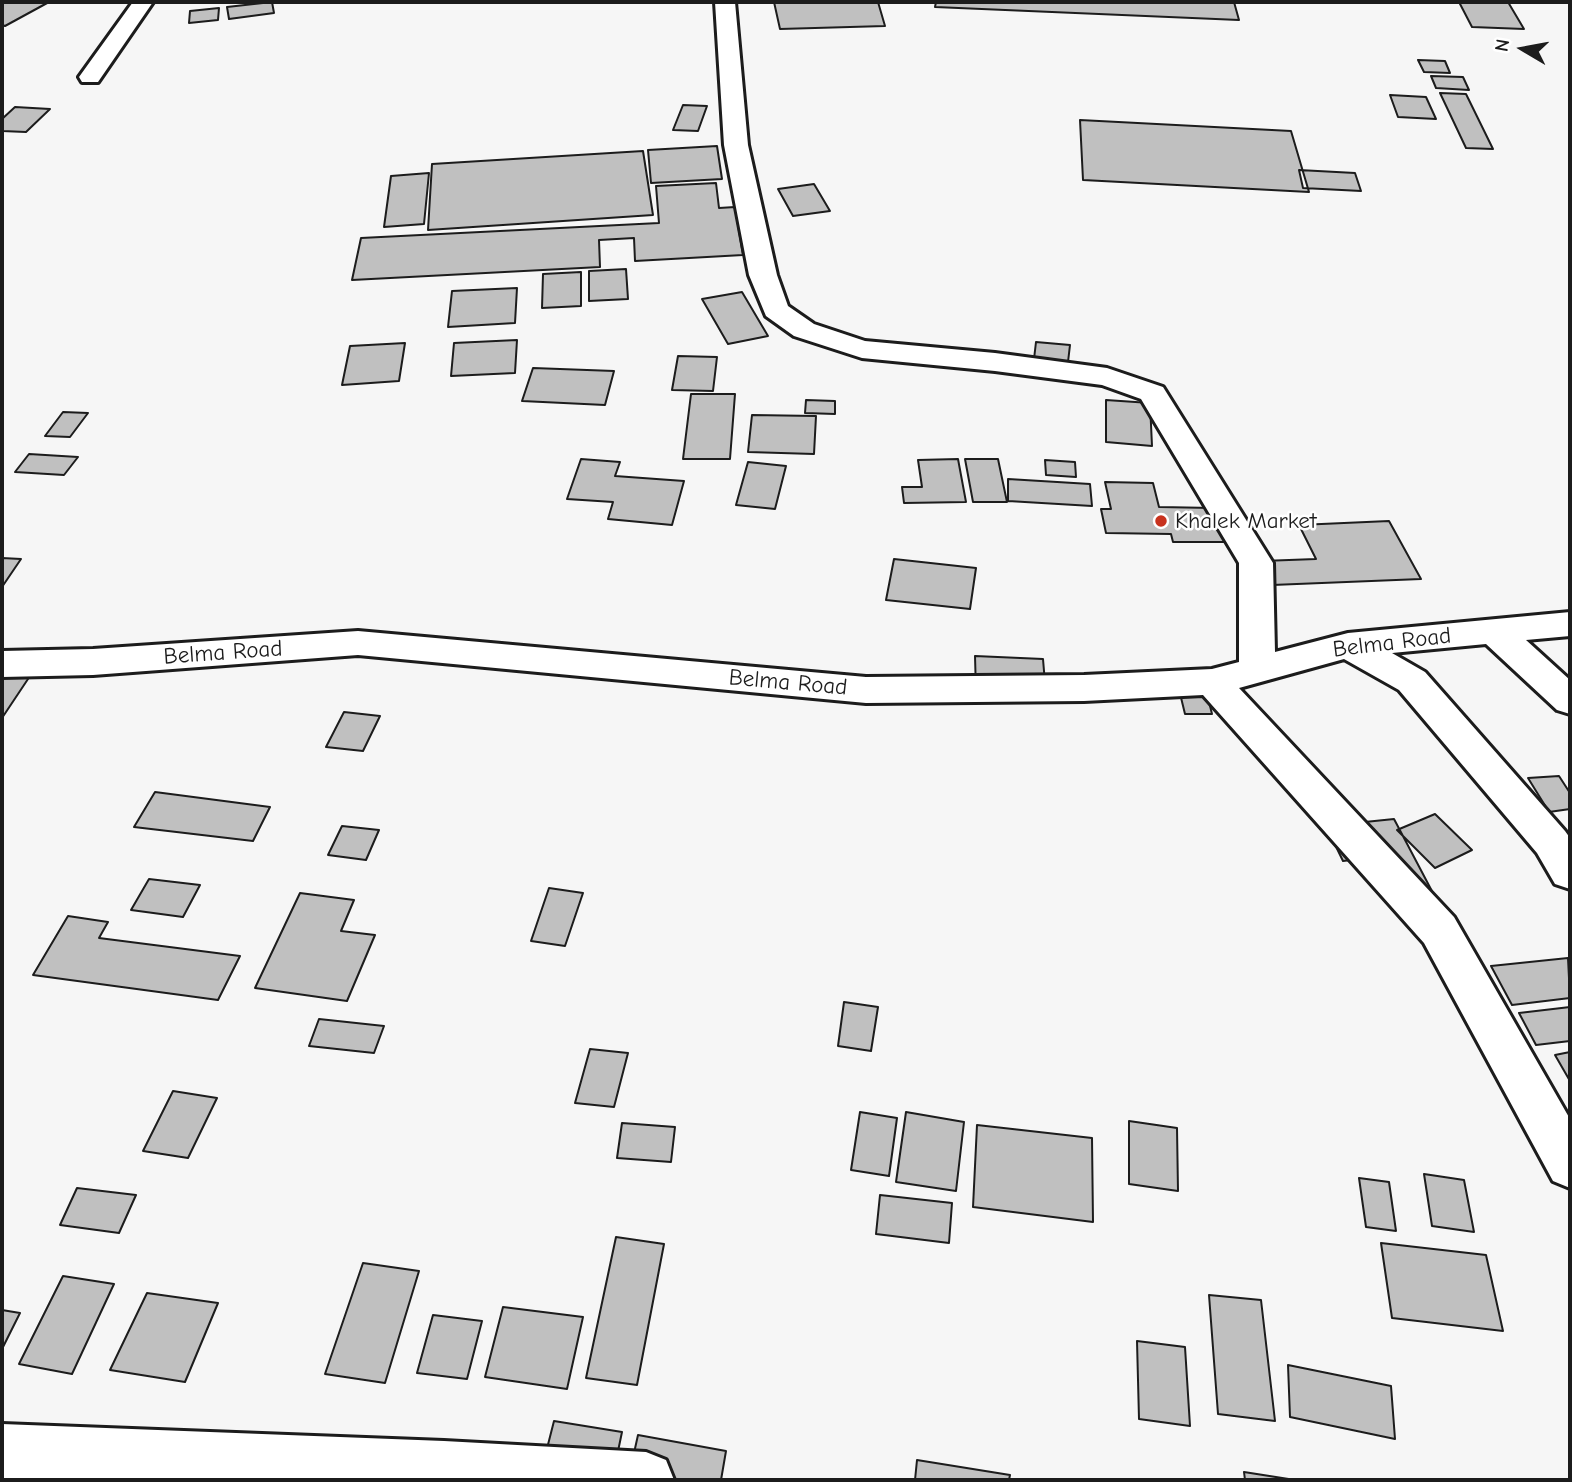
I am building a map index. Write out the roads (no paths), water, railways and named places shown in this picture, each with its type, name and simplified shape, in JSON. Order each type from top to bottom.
[{"type":"street","points":[[90,76],[143,2]]},
{"type":"street","points":[[725,2],[736,145],[764,275],[776,310],[804,330],[862,349],[995,362],[1107,377],[1152,393],[1256,563],[1257,670]]},
{"type":"street","name":"Belma Road","points":[[2,664],[93,662],[358,643],[866,690],[1084,688],[1212,682],[1348,645],[1570,624]]},
{"type":"street","points":[[1494,631],[1570,701]]},
{"type":"street","points":[[1348,645],[1412,681],[1550,842],[1570,872]]},
{"type":"street","points":[[1212,682],[1439,930],[1570,1164]]},
{"type":"street","points":[[2,1452],[389,1474],[646,1480]]},
{"type":"place","name":"Khalek Market","points":[[1161,521]]}]
